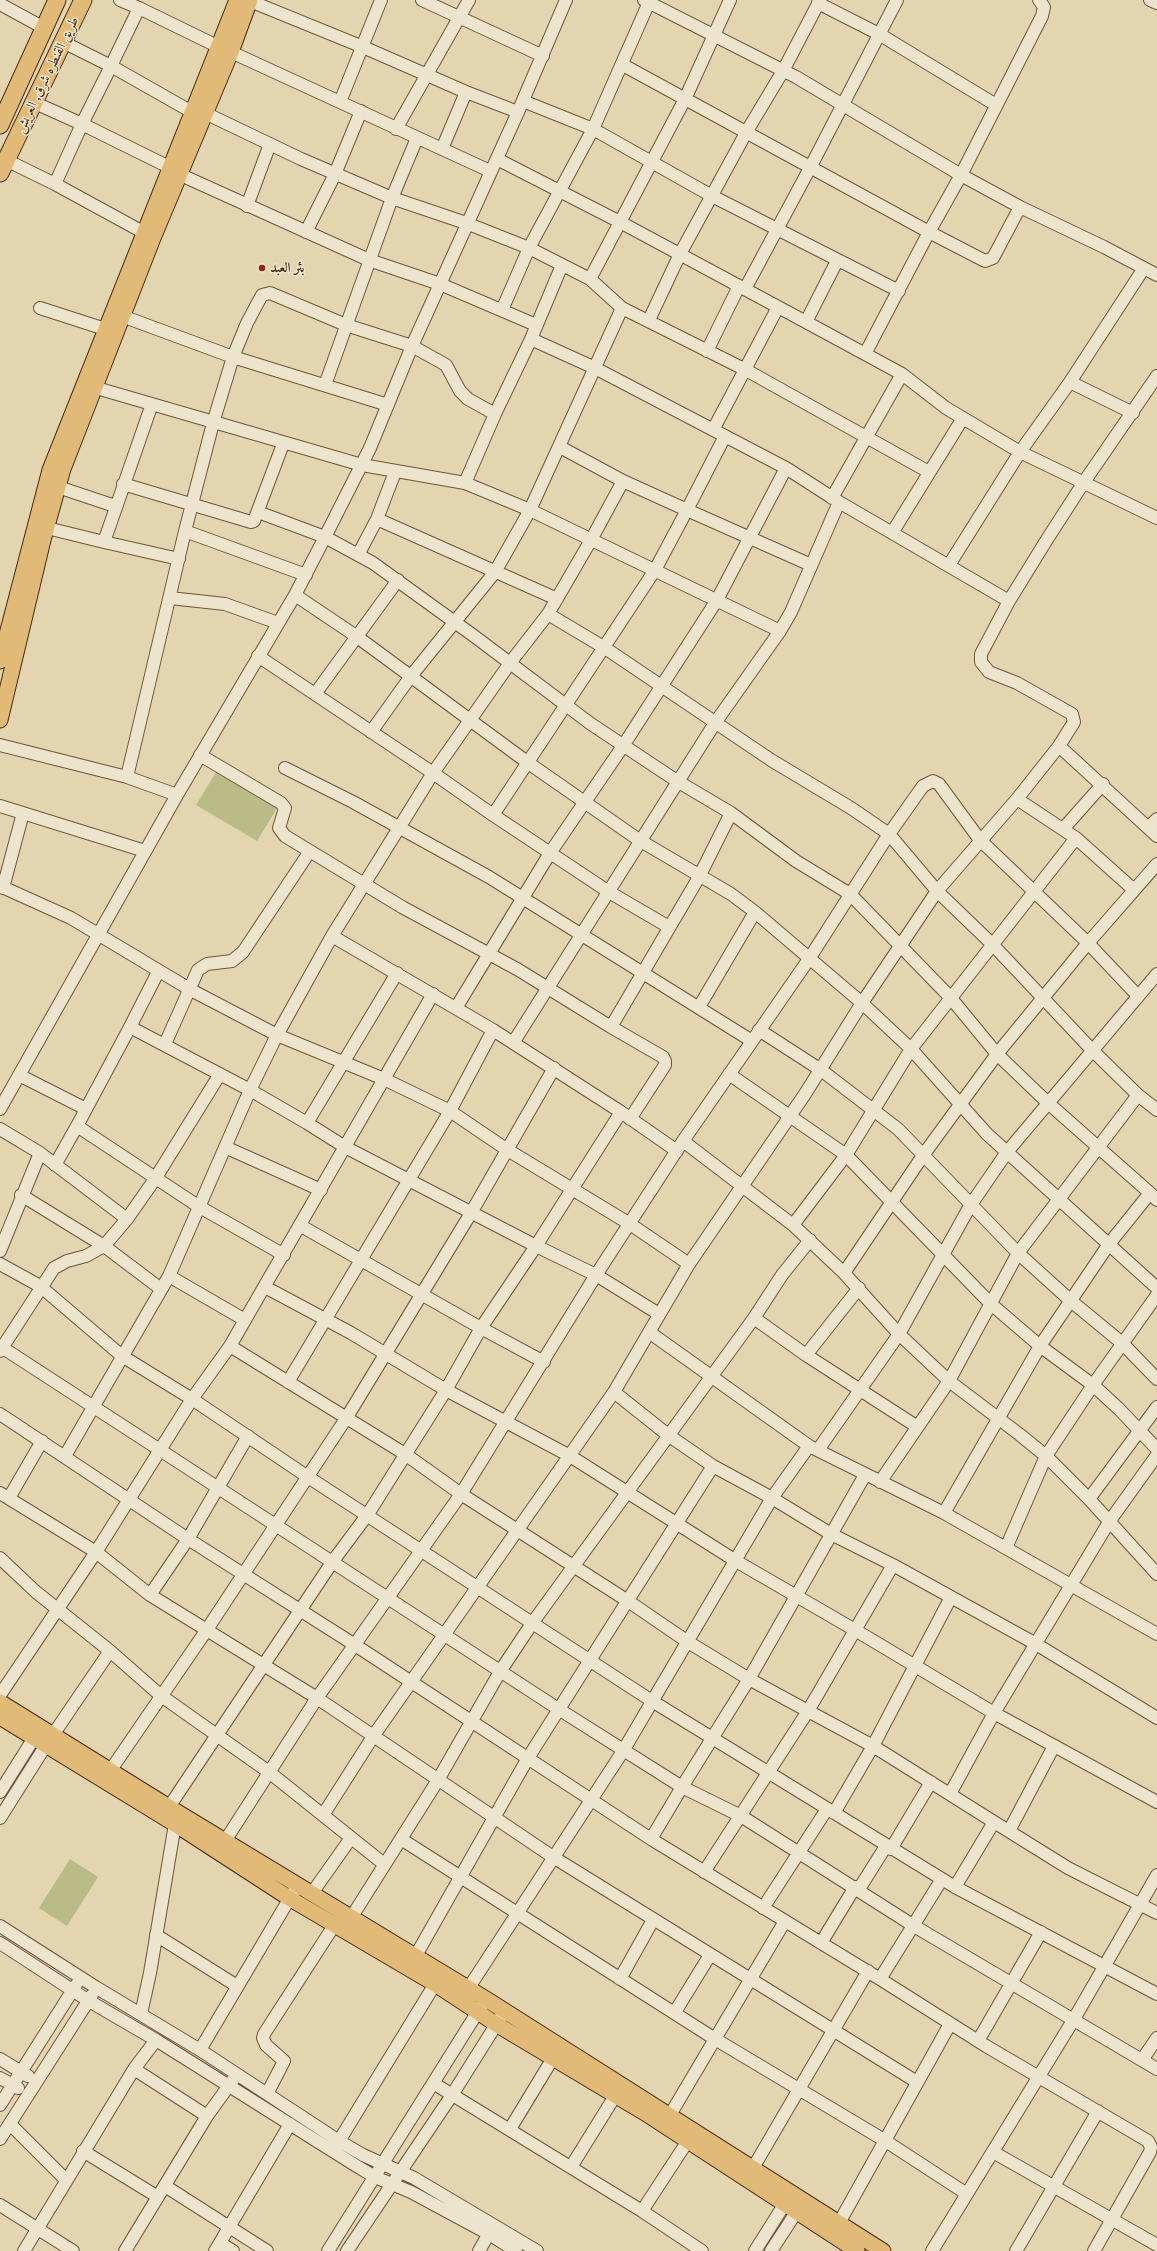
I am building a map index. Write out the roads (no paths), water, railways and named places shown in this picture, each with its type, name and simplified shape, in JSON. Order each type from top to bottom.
[{"type":"highway","name":"طريق القنطره شرق, العريش","points":[[0,125],[57,0]]},
{"type":"highway","name":"طريق القنطره شرق, العريش","points":[[3,166],[83,0]]},
{"type":"main road","points":[[0,661],[20,609],[47,528],[81,404],[105,329],[148,235],[246,0]]},
{"type":"main road","points":[[0,720],[20,609],[50,470],[81,404],[93,387],[122,316],[148,235]]},
{"type":"main road","points":[[0,1702],[43,1737],[289,1898],[435,1984],[482,2006],[504,2011],[670,2115],[691,2136],[790,2209],[857,2251]]},
{"type":"main road","points":[[0,1717],[110,1771],[168,1808],[298,1885],[468,1989],[496,2024],[615,2096],[753,2168],[883,2251]]},
{"type":"street","points":[[120,0],[225,50],[490,171]]},
{"type":"street","points":[[246,0],[363,47],[466,92],[592,129],[712,196],[837,261],[899,291]]},
{"type":"street","points":[[340,102],[381,0]]},
{"type":"street","points":[[422,0],[543,56]]},
{"type":"street","points":[[396,129],[468,0]]},
{"type":"street","points":[[0,1109],[177,794],[295,595],[326,537],[362,465],[412,346],[466,223],[521,107],[566,0]]},
{"type":"street","points":[[590,279],[685,99],[715,36],[730,0]]},
{"type":"street","points":[[707,350],[778,229],[897,0]]},
{"type":"street","points":[[865,354],[929,232],[961,175],[1042,16],[1044,7],[1039,0]]},
{"type":"street","points":[[1150,0],[1157,3]]},
{"type":"street","points":[[502,310],[529,248],[561,191],[592,129],[622,65],[648,1],[783,71],[961,175],[1020,207],[1157,275]]},
{"type":"street","points":[[649,320],[680,254],[747,131],[783,71],[819,2],[879,34],[996,105]]},
{"type":"street","points":[[0,4],[44,28]]},
{"type":"street","points":[[56,184],[82,124],[139,8]]},
{"type":"street","points":[[63,42],[199,113],[335,174],[392,198],[466,223],[529,248],[590,279],[622,308],[649,320],[746,370],[929,472]]},
{"type":"street","points":[[622,65],[747,131],[929,232],[988,261],[993,258],[1020,207]]},
{"type":"street","points":[[442,149],[466,92]]},
{"type":"street","points":[[33,102],[82,124],[247,206],[369,260],[440,284],[536,325]]},
{"type":"street","points":[[306,232],[335,174],[361,111]]},
{"type":"street","points":[[325,385],[392,198],[417,138]]},
{"type":"street","points":[[247,206],[270,144]]},
{"type":"street","points":[[497,159],[620,222],[902,374],[946,408],[1020,452],[1157,518]]},
{"type":"street","points":[[3,166],[56,184],[148,235]]},
{"type":"street","points":[[806,322],[837,261]]},
{"type":"street","points":[[466,483],[495,414],[531,339],[562,265]]},
{"type":"street","points":[[949,565],[1020,452],[1070,382],[1144,268]]},
{"type":"street","points":[[127,777],[185,531],[213,423],[234,357],[260,298],[266,293],[270,293],[346,325],[412,346],[441,360],[451,372],[454,382],[460,391],[468,398],[495,414]]},
{"type":"street","points":[[713,430],[778,307]]},
{"type":"street","points":[[40,308],[105,329]]},
{"type":"street","points":[[371,732],[411,676],[495,572],[530,510],[622,308]]},
{"type":"street","points":[[122,316],[234,357],[388,404]]},
{"type":"street","points":[[531,339],[595,368],[786,468],[835,500],[1010,601]]},
{"type":"street","points":[[513,1042],[609,892],[639,840],[715,723],[791,612],[811,565],[835,500],[866,437],[902,374]]},
{"type":"street","points":[[324,1815],[374,1735],[476,1586],[570,1456],[614,1392],[689,1264],[821,1070],[862,1003],[937,890],[1017,799],[1060,746],[1074,722],[1072,714],[1017,683],[989,672],[981,662],[981,654],[1010,601],[1084,482],[1133,413],[1157,376]]},
{"type":"street","points":[[1070,382],[1133,413]]},
{"type":"street","points":[[93,387],[283,444],[362,465],[395,472],[466,483],[530,510],[780,630]]},
{"type":"street","points":[[104,542],[115,506],[152,404]]},
{"type":"street","points":[[892,533],[963,418]]},
{"type":"street","points":[[493,815],[565,704],[605,648],[655,570],[725,436]]},
{"type":"street","points":[[123,484],[192,503],[250,522],[254,520],[258,512],[283,444]]},
{"type":"street","points":[[560,447],[623,481],[811,565]]},
{"type":"street","points":[[456,1008],[550,853],[623,746],[717,600],[751,538],[786,468]]},
{"type":"street","points":[[358,555],[377,519],[395,472]]},
{"type":"street","points":[[65,1456],[169,1276],[198,1206],[250,1090],[277,1035],[332,936],[433,773],[510,663],[548,614],[623,481]]},
{"type":"street","points":[[58,487],[115,506]]},
{"type":"street","points":[[258,512],[326,537],[398,580],[623,746],[677,782],[731,813],[796,861],[850,894],[950,997],[997,1054],[1047,1102],[1153,1196],[1109,1244],[1040,1346],[944,1513]]},
{"type":"street","points":[[377,519],[557,599]]},
{"type":"street","points":[[47,528],[179,560]]},
{"type":"street","points":[[185,531],[306,575]]},
{"type":"street","points":[[315,694],[398,580]]},
{"type":"street","points":[[295,595],[356,636],[527,762],[639,840],[699,877],[730,894],[756,912],[862,1003],[911,1049],[987,1134],[1157,1288]]},
{"type":"street","points":[[170,598],[225,604],[278,623]]},
{"type":"street","points":[[548,614],[605,648],[715,723],[888,834],[937,890],[992,944],[1092,1050],[1138,1095],[1157,1110]]},
{"type":"street","points":[[258,656],[609,892],[669,927]]},
{"type":"street","points":[[0,744],[127,777],[177,794]]},
{"type":"street","points":[[1060,746],[1103,784],[1153,832],[1157,819]]},
{"type":"street","points":[[168,1808],[301,1610],[332,1561],[368,1514],[446,1390],[481,1328],[536,1246],[571,1189],[625,1115],[662,1070],[665,1061],[663,1057],[548,988],[488,953],[402,907],[310,851],[280,831],[285,808],[281,803],[200,755]]},
{"type":"street","points":[[284,768],[400,826],[582,934],[752,1041]]},
{"type":"street","points":[[225,1841],[317,1698],[461,1494],[544,1362],[596,1275],[680,1146],[809,959],[888,834],[917,792],[928,782],[933,781],[946,793],[980,840],[1035,890],[1138,996]]},
{"type":"street","points":[[1063,829],[1103,784]]},
{"type":"street","points":[[1017,799],[1076,838],[1134,890]]},
{"type":"street","points":[[0,806],[145,851]]},
{"type":"street","points":[[24,813],[2,887],[64,914],[99,933],[158,972],[277,1035],[384,1078],[450,1111],[506,1149],[630,1224],[689,1264]]},
{"type":"street","points":[[611,1027],[699,877],[731,813]]},
{"type":"street","points":[[793,1225],[846,1155],[911,1049],[950,997],[1076,838]]},
{"type":"street","points":[[165,1044],[191,990],[195,976],[202,966],[232,961],[243,952],[310,851]]},
{"type":"street","points":[[844,1273],[924,1154],[997,1054],[1088,943],[1157,864]]},
{"type":"street","points":[[698,1007],[756,912]]},
{"type":"street","points":[[332,936],[513,1042],[625,1115],[680,1146],[742,1187],[793,1225],[859,1288],[898,1334],[948,1381],[1046,1456],[1089,1499],[1156,1572]]},
{"type":"street","points":[[55,1165],[158,972]]},
{"type":"street","points":[[307,1123],[397,973]]},
{"type":"street","points":[[468,1989],[623,1751],[736,1562],[772,1498],[859,1390],[898,1334],[970,1206],[1007,1152],[1047,1102],[1157,974]]},
{"type":"street","points":[[0,1695],[96,1552],[192,1399],[230,1346],[301,1226],[433,994]]},
{"type":"street","points":[[130,1027],[165,1044],[250,1090],[345,1147],[471,1213],[596,1275],[659,1314]]},
{"type":"street","points":[[288,1382],[327,1320],[360,1261],[450,1111],[493,1030]]},
{"type":"street","points":[[759,1030],[821,1070],[874,1109],[924,1154],[970,1206],[1018,1253],[1070,1301],[1122,1343],[1157,1379]]},
{"type":"street","points":[[110,1771],[160,1695],[206,1630],[347,1417],[386,1354],[420,1294],[471,1213],[506,1149],[554,1068]]},
{"type":"street","points":[[220,1074],[155,1179],[127,1219],[104,1246],[86,1256],[61,1263],[54,1268],[40,1286],[1,1348],[389,1597],[623,1751],[682,1787],[742,1816],[857,1888],[914,1926],[1157,2069]]},
{"type":"street","points":[[729,1074],[846,1155],[990,1304],[1040,1346],[1093,1385],[1141,1431],[1157,1449]]},
{"type":"street","points":[[19,1075],[86,1109]]},
{"type":"street","points":[[880,1482],[916,1426],[948,1381],[1018,1253],[1138,1095]]},
{"type":"street","points":[[77,1126],[198,1206],[284,1254]]},
{"type":"street","points":[[0,1129],[40,1153],[127,1219]]},
{"type":"street","points":[[225,1147],[321,1190]]},
{"type":"street","points":[[0,1251],[21,1195],[40,1153]]},
{"type":"street","points":[[21,1195],[104,1246],[161,1289]]},
{"type":"street","points":[[301,1226],[360,1261],[544,1362]]},
{"type":"street","points":[[351,1918],[438,1780],[500,1670],[572,1566],[754,1318],[782,1275],[810,1240]]},
{"type":"street","points":[[0,1264],[40,1286],[122,1356],[192,1399],[308,1477],[368,1514],[652,1701],[889,1848],[955,1887],[1157,1994]]},
{"type":"street","points":[[169,1276],[245,1320]]},
{"type":"street","points":[[265,1287],[327,1320],[446,1390],[570,1456],[736,1562],[796,1595],[994,1713],[1157,1802]]},
{"type":"street","points":[[806,1355],[859,1288]]},
{"type":"street","points":[[1006,1548],[1046,1456],[1093,1385],[1157,1295]]},
{"type":"street","points":[[754,1318],[806,1355],[916,1426]]},
{"type":"street","points":[[649,1332],[712,1375],[813,1448],[944,1513],[1071,1587],[1157,1634]]},
{"type":"street","points":[[230,1346],[405,1454],[461,1494],[628,1601],[688,1642],[749,1679],[873,1746],[1068,1868],[1157,1913]]},
{"type":"street","points":[[614,1392],[668,1435],[713,1466],[772,1498],[831,1534],[893,1565],[1036,1644],[1157,1718]]},
{"type":"street","points":[[1089,1499],[1141,1431],[1157,1407]]},
{"type":"street","points":[[0,1414],[188,1539],[301,1610],[651,1839],[785,1922],[868,1971],[978,2042],[1148,2141],[1151,2147],[1113,2219],[1094,2251]]},
{"type":"street","points":[[150,1595],[188,1539],[248,1436]]},
{"type":"street","points":[[42,1441],[3,1495],[96,1552],[150,1595],[374,1735],[495,1819],[553,1857],[652,1920],[917,2082]]},
{"type":"street","points":[[950,1794],[994,1713],[1109,1522],[1157,1455]]},
{"type":"street","points":[[415,1957],[460,1876],[495,1819],[528,1758],[560,1710],[675,1523],[713,1466]]},
{"type":"street","points":[[651,1839],[749,1679],[865,1475]]},
{"type":"street","points":[[0,1558],[36,1592],[110,1651],[160,1695],[217,1733],[270,1772],[384,1864]]},
{"type":"street","points":[[704,1872],[770,1773],[893,1565]]},
{"type":"street","points":[[763,1908],[799,1852],[830,1811],[873,1746],[952,1597]]},
{"type":"street","points":[[0,1792],[110,1651]]},
{"type":"street","points":[[0,1818],[43,1737]]},
{"type":"street","points":[[1009,1831],[1054,1746]]},
{"type":"street","points":[[821,1943],[857,1888],[889,1848],[931,1782]]},
{"type":"street","points":[[955,1887],[994,1822]]},
{"type":"street","points":[[140,2014],[156,1935],[175,1824]]},
{"type":"street","points":[[312,1894],[351,1838]]},
{"type":"street","points":[[401,1839],[620,1979],[799,2090],[884,2140],[967,2194]]},
{"type":"street","points":[[932,2251],[1106,1966],[1157,1875]]},
{"type":"street","points":[[880,1979],[942,1879]]},
{"type":"street","points":[[200,2050],[298,1885]]},
{"type":"street","points":[[620,1979],[652,1920]]},
{"type":"street","points":[[670,2115],[785,1922]]},
{"type":"street","points":[[267,2094],[284,2061],[266,2045],[263,2038],[264,2034],[334,1924]]},
{"type":"street","points":[[0,1926],[97,1988],[200,2050],[339,2141],[382,2164],[399,2171],[491,2229],[516,2251]]},
{"type":"street","points":[[978,2042],[1041,1932]]},
{"type":"street","points":[[156,1935],[237,1986]]},
{"type":"street","points":[[0,1943],[72,1991],[156,2040],[375,2177],[411,2192],[537,2251]]},
{"type":"street","points":[[675,2012],[710,1955]]},
{"type":"street","points":[[753,2168],[834,2032],[868,1971]]},
{"type":"street","points":[[0,2105],[80,1977]]},
{"type":"street","points":[[339,2141],[435,1984]]},
{"type":"street","points":[[0,2139],[28,2093],[97,1988]]},
{"type":"street","points":[[328,2251],[482,2006]]},
{"type":"street","points":[[347,2251],[399,2171],[452,2095],[504,2011]]},
{"type":"street","points":[[839,2223],[950,2024]]},
{"type":"street","points":[[1142,2060],[1157,2038]]},
{"type":"street","points":[[24,2251],[83,2151],[134,2069],[156,2040]]},
{"type":"street","points":[[510,2129],[553,2058]]},
{"type":"street","points":[[0,2059],[36,2081]]},
{"type":"street","points":[[134,2069],[207,2116]]},
{"type":"street","points":[[125,2251],[207,2116],[237,2074]]},
{"type":"street","points":[[0,2078],[28,2093]]},
{"type":"street","points":[[433,2083],[642,2211],[702,2251]]},
{"type":"street","points":[[571,2167],[615,2096]]},
{"type":"street","points":[[1016,2251],[1098,2111]]},
{"type":"street","points":[[10,2124],[66,2180]]},
{"type":"street","points":[[233,2251],[218,2247],[290,2124]]},
{"type":"street","points":[[642,2211],[691,2136]]},
{"type":"street","points":[[83,2151],[158,2197]]},
{"type":"street","points":[[993,2152],[1157,2245]]},
{"type":"street","points":[[165,2186],[267,2251]]},
{"type":"street","points":[[771,2251],[790,2209],[798,2196]]},
{"type":"street","points":[[0,2205],[73,2251]]},
{"type":"street","points":[[755,2251],[790,2209]]},
{"type":"street","points":[[479,2251],[491,2229]]},
{"type":"place","name":"بئر العبد","points":[[262,268]]}]
